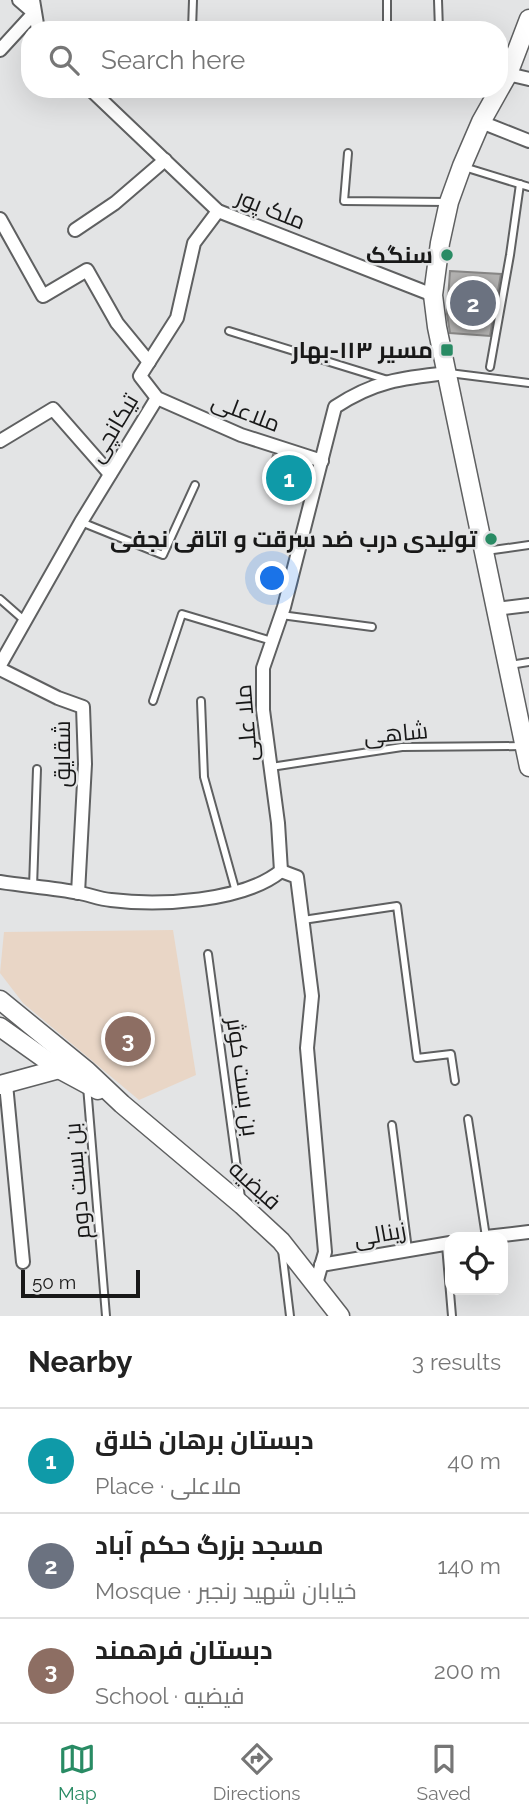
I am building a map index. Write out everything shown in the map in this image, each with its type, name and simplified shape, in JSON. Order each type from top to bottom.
[{"type":"street","points":[[19,0],[33,7],[22,21]]},
{"type":"street","points":[[508,65],[529,19]]},
{"type":"street","points":[[0,50],[21,23]]},
{"type":"street","points":[[508,75],[529,79]]},
{"type":"street","name":"ملک پور","points":[[100,98],[218,211],[433,295]]},
{"type":"street","points":[[492,98],[449,202],[433,295],[437,327],[527,746],[529,767]]},
{"type":"street","points":[[481,122],[529,141]]},
{"type":"street","points":[[75,230],[116,203],[165,160]]},
{"type":"street","points":[[0,219],[43,296],[87,270],[117,323],[149,362],[177,318],[194,243],[218,211]]},
{"type":"street","name":"تیکانچی","points":[[0,667],[81,522],[157,398],[140,376],[149,362]]},
{"type":"street","name":"ملا علی","points":[[281,871],[278,823],[263,710],[263,668],[281,615],[335,407],[359,391],[391,381],[447,373]]},
{"type":"street","name":"ملاعلی","points":[[157,398],[241,435],[322,461]]},
{"type":"street","points":[[0,441],[53,409],[110,474]]},
{"type":"street","points":[[496,609],[529,605]]},
{"type":"street","name":"شقایق","points":[[0,667],[58,698],[83,707],[85,764],[78,893]]},
{"type":"street","points":[[0,882],[112,900],[175,901],[236,894],[268,882],[281,871],[297,877],[312,996],[307,1048],[325,1252],[316,1284]]},
{"type":"street","name":"فیضیه","points":[[0,1000],[87,1070],[122,1104],[281,1241],[340,1316]]},
{"type":"street","name":"فیضیه","points":[[0,1027],[59,1069],[122,1104]]},
{"type":"street","points":[[23,1262],[3,1084],[59,1069]]},
{"type":"street","points":[[508,1235],[529,1233]]},
{"type":"street","name":"زینالی","points":[[321,1265],[445,1244]]},
{"type":"lane","points":[[192,21],[193,0]]},
{"type":"lane","points":[[387,0],[387,21]]},
{"type":"lane","points":[[438,0],[439,21]]},
{"type":"lane","points":[[348,153],[344,201],[449,202]]},
{"type":"lane","points":[[462,166],[529,187]]},
{"type":"lane","points":[[490,368],[520,184]]},
{"type":"lane","points":[[229,331],[391,381]]},
{"type":"lane","points":[[447,373],[529,383]]},
{"type":"lane","points":[[81,522],[163,555],[195,485]]},
{"type":"lane","points":[[484,551],[529,545]]},
{"type":"lane","points":[[0,599],[25,621]]},
{"type":"lane","points":[[153,701],[182,614],[272,641]]},
{"type":"lane","points":[[281,615],[372,627]]},
{"type":"lane","points":[[508,665],[529,662]]},
{"type":"lane","points":[[201,701],[204,777],[236,894]]},
{"type":"lane","name":"شاهی","points":[[271,767],[402,747],[527,746]]},
{"type":"lane","points":[[33,887],[37,769]]},
{"type":"lane","points":[[303,920],[397,906],[417,1058],[451,1054],[455,1081]]},
{"type":"lane","name":"بن بست کوثر","points":[[208,954],[242,1205]]},
{"type":"lane","name":"بن بست دوم","points":[[87,1084],[106,1316]]},
{"type":"lane","points":[[468,1119],[485,1232]]},
{"type":"lane","points":[[392,1125],[408,1250]]},
{"type":"lane","points":[[281,1241],[290,1316]]},
{"type":"lane","points":[[451,1295],[452,1316]]},
{"type":"shaded area","points":[[173,930],[196,1075],[139,1100],[23,1003],[0,973],[4,932]]},
{"type":"building","points":[[450,271],[501,274],[490,336],[450,333],[447,314]]},
{"type":"building","points":[[273,455],[311,467],[304,492],[265,483]]},
{"type":"place","name":"سنگک","points":[[447,255]]},
{"type":"place","name":"مسجد بزرگ حکم آباد","points":[[473,303]]},
{"type":"place","name":"مسیر ۱۱۳-بهار","points":[[447,350]]},
{"type":"place","name":"دبستان برهان خلاق","points":[[289,478]]},
{"type":"place","name":"تولیدی درب ضد سرقت و اتاقی نجفی","points":[[491,539]]},
{"type":"place","name":"دبستان فرهمند","points":[[128,1039]]}]
